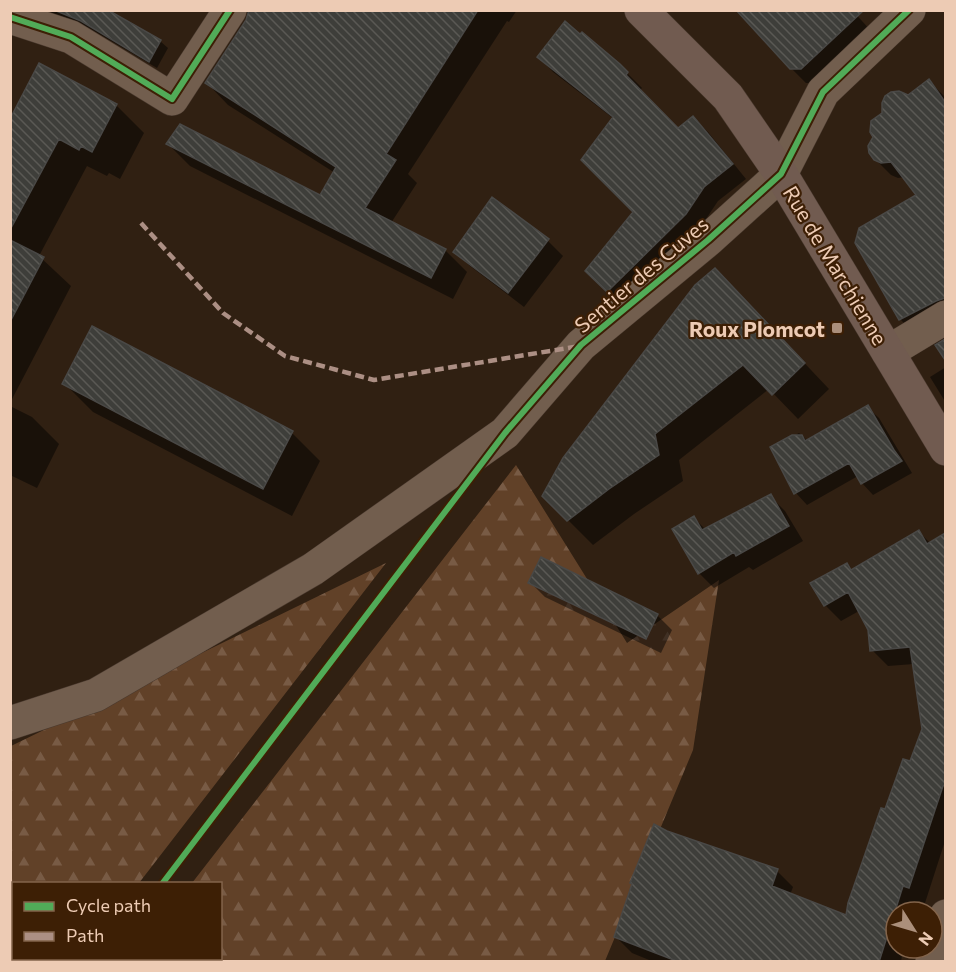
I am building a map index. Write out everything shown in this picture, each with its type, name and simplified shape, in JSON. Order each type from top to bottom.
[{"type":"main road","name":"Rue de Marchienne","points":[[641,10],[728,98],[781,174],[945,449]]},
{"type":"street","points":[[10,17],[71,38],[172,99],[230,10]]},
{"type":"street","points":[[781,174],[823,92],[909,10]]},
{"type":"street","name":"Sentier des Cuves","points":[[10,723],[96,695],[313,569],[506,433],[581,345],[708,240],[781,174]]},
{"type":"street","points":[[888,352],[945,317]]},
{"type":"street","points":[[932,962],[945,916]]},
{"type":"green space","points":[[516,465],[627,643],[719,580],[693,750],[605,961],[132,962],[133,960],[222,960],[222,882],[193,882]]},
{"type":"green space","points":[[386,563],[140,882],[12,882],[12,960],[80,960],[78,962],[11,962],[11,746]]},
{"type":"building","points":[[54,10],[108,10],[161,40],[149,62],[81,21]]},
{"type":"building","points":[[249,10],[478,10],[386,154],[396,160],[365,208],[446,249],[431,278],[166,144],[180,124],[320,195],[336,167],[205,83],[246,20]]},
{"type":"building","points":[[736,10],[864,10],[801,69],[790,69]]},
{"type":"building","points":[[565,21],[580,34],[582,32],[620,64],[628,72],[626,75],[678,128],[693,116],[733,164],[704,187],[686,214],[607,292],[585,271],[633,212],[581,160],[613,117],[537,57]]},
{"type":"building","points":[[39,63],[117,104],[92,152],[81,146],[79,150],[59,139],[10,230],[10,119]]},
{"type":"building","points":[[929,79],[945,102],[945,298],[899,320],[855,243],[859,228],[916,195],[891,162],[881,163],[874,160],[869,153],[868,146],[873,137],[870,132],[871,121],[882,113],[885,96],[899,91],[908,95]]},
{"type":"building","points":[[492,197],[549,239],[508,293],[453,252]]},
{"type":"building","points":[[10,240],[44,257],[10,322]]},
{"type":"building","points":[[715,268],[805,363],[772,395],[743,365],[655,434],[659,455],[567,521],[542,496],[563,458],[695,285]]},
{"type":"building","points":[[92,326],[293,431],[263,489],[62,384]]},
{"type":"building","points":[[945,339],[945,360],[935,345]]},
{"type":"building","points":[[868,405],[902,461],[861,484],[849,463],[794,494],[770,447],[792,435],[802,435],[805,441]]},
{"type":"building","points":[[771,494],[789,526],[736,556],[734,552],[698,574],[672,529],[694,516],[702,530]]},
{"type":"building","points":[[919,530],[927,544],[945,533],[945,785],[909,888],[903,886],[899,900],[884,900],[884,946],[879,962],[679,962],[614,937],[632,884],[630,883],[654,824],[667,831],[778,869],[772,886],[846,915],[848,903],[881,808],[885,809],[903,759],[910,761],[922,729],[910,647],[870,651],[868,630],[848,592],[824,606],[810,583],[847,563],[851,570]]},
{"type":"building","points":[[541,557],[658,614],[646,639],[528,583]]},
{"type":"marked path","points":[[141,223],[223,313],[285,356],[374,380],[580,346]]},
{"type":"cycle path","points":[[10,17],[71,37],[172,99],[230,10]]},
{"type":"cycle path","points":[[164,882],[505,433],[581,345],[708,240],[781,174],[823,92],[909,10]]},
{"type":"place","name":"Roux Plomcot","points":[[837,328]]}]
